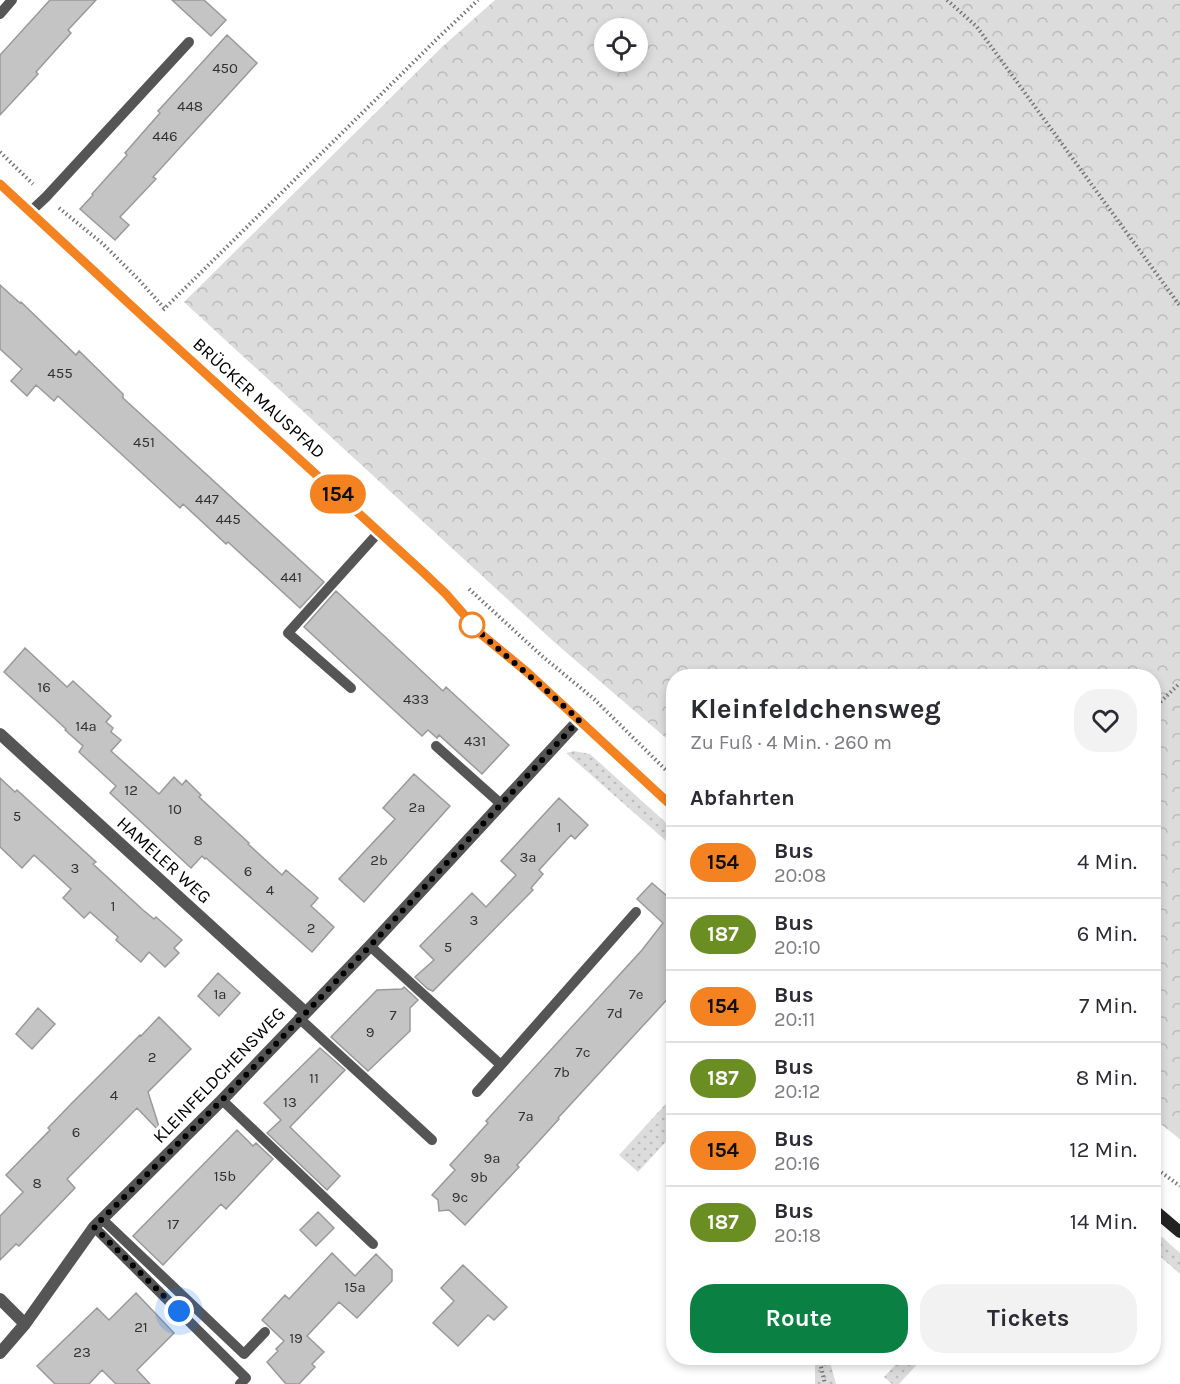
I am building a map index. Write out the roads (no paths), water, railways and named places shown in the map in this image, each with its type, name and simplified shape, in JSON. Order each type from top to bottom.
[{"type":"main road","name":"BRÜCKER MAUSPFAD","points":[[0,184],[446,594],[481,634],[528,673],[666,801]]},
{"type":"main road","points":[[1161,1216],[1180,1232]]},
{"type":"street","name":"KLEINFELDCHENSWEG","points":[[0,1353],[25,1324],[98,1223],[222,1100],[370,946],[579,720]]},
{"type":"street","name":"HAMELER WEG","points":[[0,734],[302,1015]]},
{"type":"street","points":[[0,1299],[25,1324]]},
{"type":"lane","points":[[0,14],[12,0]]},
{"type":"lane","points":[[30,212],[189,42]]},
{"type":"lane","points":[[351,688],[288,633],[379,532]]},
{"type":"lane","points":[[436,746],[501,804]]},
{"type":"lane","points":[[477,1092],[636,912]]},
{"type":"lane","points":[[370,946],[501,1065]]},
{"type":"lane","points":[[302,1015],[432,1140]]},
{"type":"lane","points":[[222,1100],[373,1244]]},
{"type":"lane","points":[[98,1223],[244,1354],[265,1332]]},
{"type":"lane","points":[[98,1223],[246,1378],[240,1384]]}]
